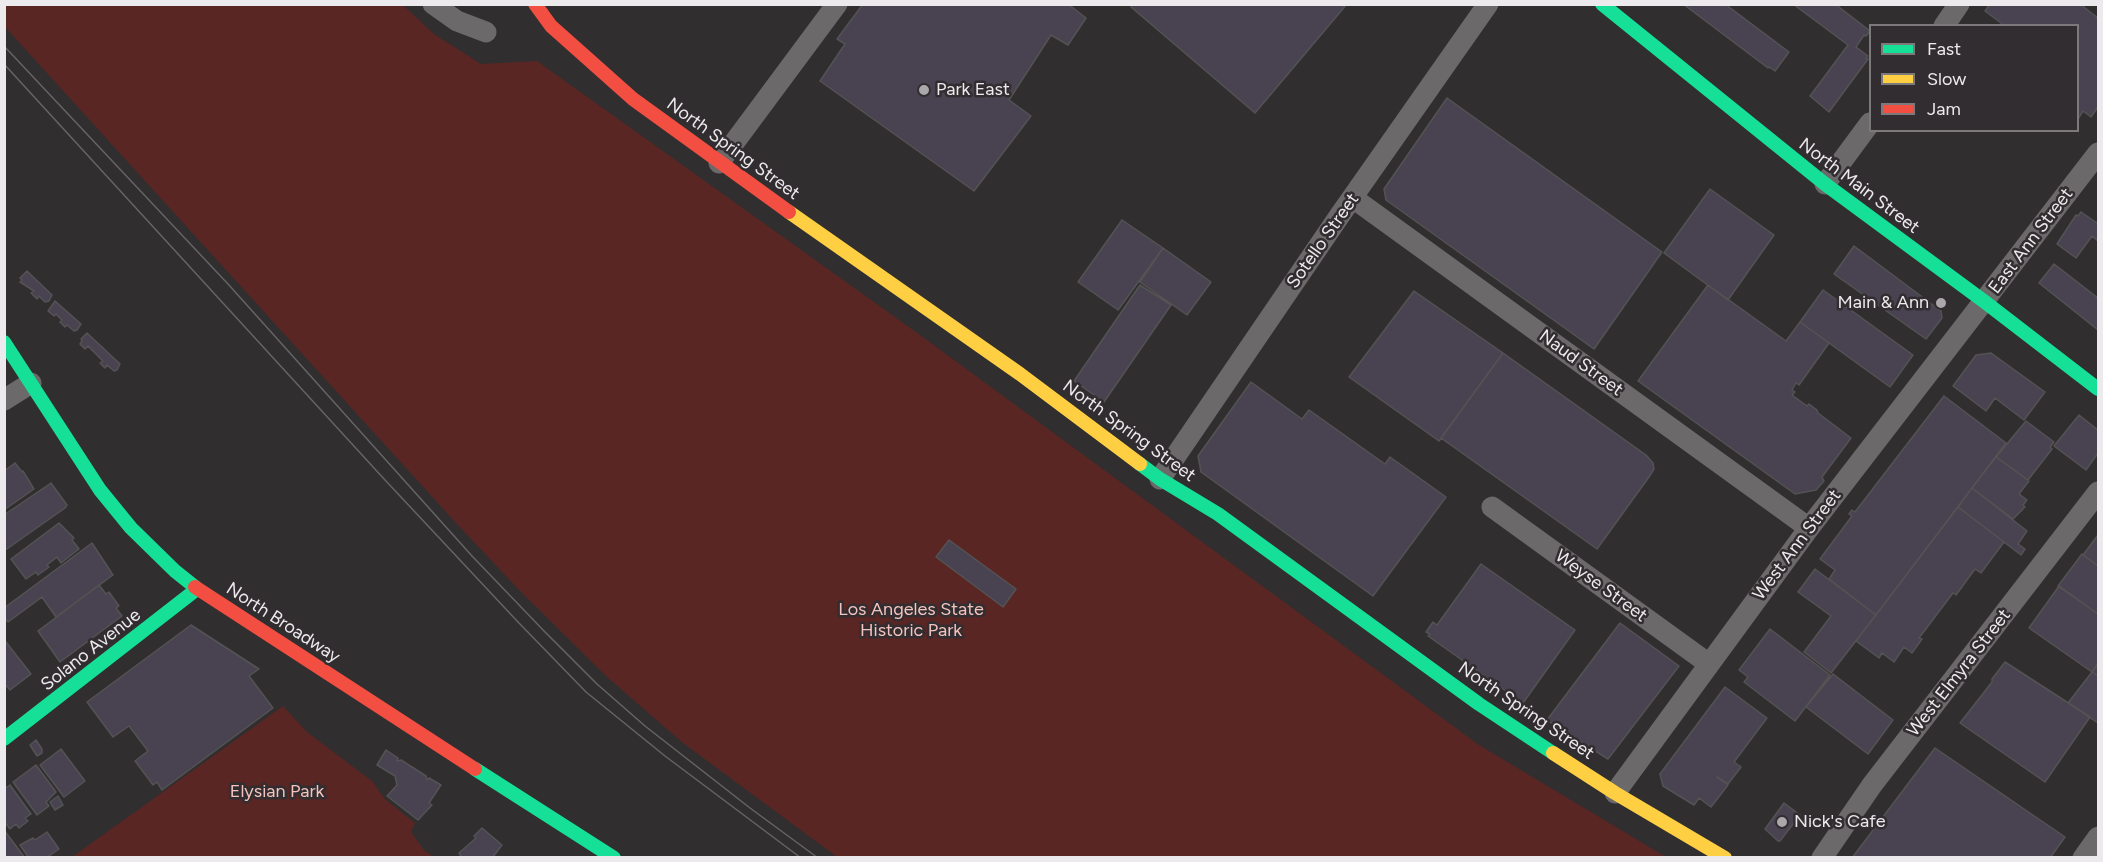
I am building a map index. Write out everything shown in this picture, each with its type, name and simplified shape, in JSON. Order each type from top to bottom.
[{"type":"main road","name":"North Spring Street","points":[[535,4],[552,26],[601,72],[633,99],[719,163],[1020,374],[1160,479],[1218,514],[1479,704],[1615,793],[1725,858]]},
{"type":"main road","name":"North Main Street","points":[[1602,4],[1825,184],[2098,389]]},
{"type":"main road","name":"North Broadway","points":[[4,342],[100,490],[131,528],[175,571],[197,589],[614,858]]},
{"type":"main road","name":"Solano Avenue","points":[[4,739],[197,589]]},
{"type":"street","points":[[433,4],[457,21],[486,32]]},
{"type":"street","points":[[719,163],[837,4]]},
{"type":"street","name":"Sotello Street","points":[[1160,479],[1488,4]]},
{"type":"street","points":[[1945,24],[1959,4]]},
{"type":"street","points":[[1825,184],[1869,124]]},
{"type":"street","name":"East Ann Street","points":[[1985,302],[2098,153]]},
{"type":"street","name":"Naud Street","points":[[1353,198],[1809,528]]},
{"type":"street","name":"West Ann Street","points":[[1615,793],[1809,528],[1985,302]]},
{"type":"street","points":[[4,400],[31,383]]},
{"type":"street","name":"West Elmyra Street","points":[[1822,858],[1872,785],[2098,492]]},
{"type":"street","name":"Weyse Street","points":[[1492,507],[1709,664]]},
{"type":"street","points":[[2083,858],[2098,837]]},
{"type":"green space","name":"Los Angeles State Historic Park","points":[[5,5],[403,5],[434,34],[481,64],[537,61],[920,335],[1479,745],[1666,857],[837,857],[683,743],[607,677],[520,591],[5,27]]},
{"type":"green space","name":"Elysian Park","points":[[283,706],[307,732],[372,781],[385,799],[415,823],[411,832],[424,850],[434,857],[72,857]]},
{"type":"building","name":"Park East","points":[[863,4],[1068,4],[1086,18],[1068,45],[1051,35],[1009,100],[1031,116],[974,191],[820,81],[845,44],[837,39]]},
{"type":"building","points":[[1133,4],[1347,4],[1255,113],[1131,7]]},
{"type":"building","points":[[1683,4],[1725,4],[1789,52],[1775,71],[1768,68]]},
{"type":"building","points":[[1793,4],[1835,4],[1869,30],[1856,47],[1868,56],[1866,58],[1868,59],[1829,112],[1810,96],[1848,45]]},
{"type":"building","points":[[1990,4],[2080,4],[2098,18],[2098,107],[2091,117],[2083,111],[2079,117],[2079,24],[2002,24],[1985,11]]},
{"type":"building","points":[[1447,98],[1662,252],[1594,349],[1386,200],[1384,189]]},
{"type":"building","points":[[1710,189],[1774,235],[1728,300],[1664,253]]},
{"type":"building","points":[[2081,212],[2097,223],[2098,221],[2098,241],[2092,236],[2076,258],[2057,244],[2076,215],[2078,216]]},
{"type":"building","points":[[1122,220],[1163,248],[1118,310],[1078,282]]},
{"type":"building","points":[[1854,246],[1941,311],[1942,318],[1926,339],[1834,274]]},
{"type":"building","points":[[1163,248],[1211,282],[1187,315],[1140,282]]},
{"type":"building","points":[[2054,264],[2098,298],[2098,330],[2039,283]]},
{"type":"building","points":[[27,271],[52,295],[49,301],[45,302],[39,296],[37,299],[31,293],[34,291],[20,282],[22,280],[20,278]]},
{"type":"building","points":[[1140,285],[1171,305],[1104,402],[1074,381]]},
{"type":"building","points":[[1708,285],[1786,341],[1800,322],[1829,343],[1799,385],[1796,383],[1792,390],[1795,392],[1792,395],[1807,406],[1809,404],[1851,438],[1822,477],[1824,481],[1816,490],[1795,494],[1638,381]]},
{"type":"building","points":[[1823,290],[1913,355],[1890,387],[1800,322]]},
{"type":"building","points":[[1414,291],[1503,353],[1439,441],[1349,377]]},
{"type":"building","points":[[55,301],[81,324],[77,330],[74,331],[67,325],[65,327],[56,314],[54,316],[48,311]]},
{"type":"building","points":[[87,333],[120,364],[117,370],[114,371],[107,365],[105,368],[100,363],[103,361],[88,346],[85,349],[80,344],[81,339]]},
{"type":"building","points":[[1503,353],[1646,455],[1653,463],[1654,469],[1649,477],[1597,549],[1441,438]]},
{"type":"building","points":[[1991,353],[2045,392],[2024,420],[1995,398],[1986,411],[1953,386],[1976,355]]},
{"type":"building","points":[[1251,382],[1302,419],[1309,410],[1385,464],[1390,457],[1446,497],[1373,596],[1201,472],[1198,456]]},
{"type":"building","points":[[1944,396],[2006,443],[1876,615],[1829,579],[1835,570],[1820,559],[1852,516],[1849,514],[1852,510],[1855,512]]},
{"type":"building","points":[[2079,415],[2098,430],[2098,453],[2086,470],[2054,446]]},
{"type":"building","points":[[2026,421],[2054,442],[2050,447],[2052,449],[2028,480],[1996,457]]},
{"type":"building","points":[[1996,457],[2029,481],[2019,494],[2027,500],[2023,505],[2025,507],[2013,519],[1972,488]]},
{"type":"building","points":[[15,463],[34,489],[4,510],[4,471]]},
{"type":"building","points":[[51,483],[67,505],[65,508],[4,551],[4,515]]},
{"type":"building","points":[[1972,488],[2027,531],[2018,544],[2025,549],[2021,555],[1958,507]]},
{"type":"building","points":[[1958,507],[2004,542],[1981,573],[1975,569],[1956,595],[1953,593],[1919,638],[1922,639],[1912,653],[1904,647],[1894,662],[1882,653],[1879,658],[1856,641]]},
{"type":"building","points":[[59,523],[74,538],[72,540],[79,549],[61,563],[57,557],[38,575],[36,572],[26,579],[11,559]]},
{"type":"building","points":[[2098,535],[2098,566],[2083,555]]},
{"type":"building","points":[[949,540],[1016,589],[1003,607],[936,557]]},
{"type":"building","points":[[92,543],[113,575],[56,617],[42,597],[8,622],[4,617],[4,608]]},
{"type":"building","points":[[2082,554],[2098,566],[2098,614],[2058,586]]},
{"type":"building","points":[[1481,564],[1575,630],[1523,703],[1428,636],[1430,634],[1426,632],[1433,622],[1437,625]]},
{"type":"building","points":[[1815,569],[1876,615],[1831,673],[1804,652],[1831,616],[1798,592]]},
{"type":"building","points":[[99,585],[106,594],[109,592],[119,606],[116,608],[122,616],[60,662],[38,631]]},
{"type":"building","points":[[2059,586],[2098,614],[2098,663],[2092,672],[2029,628]]},
{"type":"building","points":[[1620,623],[1679,666],[1608,759],[1547,720]]},
{"type":"building","points":[[191,625],[259,669],[249,676],[273,708],[162,790],[157,782],[153,785],[135,761],[148,751],[129,726],[113,737],[87,702]]},
{"type":"building","points":[[1770,629],[1830,675],[1795,721],[1744,682],[1748,677],[1739,670]]},
{"type":"building","points":[[6,642],[31,674],[10,690],[4,683],[4,644]]},
{"type":"building","points":[[2005,662],[2090,717],[2045,782],[1960,723]]},
{"type":"building","points":[[2098,664],[2098,676],[2092,672]]},
{"type":"building","points":[[2092,672],[2098,676],[2098,723],[2068,703]]},
{"type":"building","points":[[1833,674],[1893,720],[1868,754],[1806,707]]},
{"type":"building","points":[[1725,687],[1767,718],[1734,762],[1741,767],[1728,784],[1717,777],[1728,785],[1711,807],[1699,798],[1694,805],[1663,786],[1660,774]]},
{"type":"building","points":[[36,740],[42,749],[42,753],[37,756],[30,745]]},
{"type":"building","points":[[1935,748],[2065,837],[2050,858],[1852,858]]},
{"type":"building","points":[[61,749],[85,781],[64,797],[40,765]]},
{"type":"building","points":[[386,750],[398,758],[397,761],[401,760],[426,776],[427,780],[429,778],[441,785],[429,803],[432,805],[418,820],[387,796],[397,785],[395,776],[377,765]]},
{"type":"building","points":[[36,765],[56,792],[46,802],[49,806],[37,815],[13,782]]},
{"type":"building","points":[[10,785],[31,814],[25,818],[28,821],[19,828],[16,824],[10,829],[4,821],[4,789]]},
{"type":"building","points":[[58,796],[63,805],[55,810],[50,802]]},
{"type":"building","name":"Nick's Cafe","points":[[1784,803],[1800,815],[1778,841],[1765,829]]},
{"type":"building","points":[[482,828],[502,845],[492,858],[459,858],[461,856],[459,853],[476,838],[474,836]]},
{"type":"building","points":[[4,830],[25,858],[4,858]]},
{"type":"building","points":[[47,832],[59,849],[46,858],[29,858],[20,845],[33,838],[35,840]]},
{"type":"tram line","points":[[4,46],[228,284],[472,556],[597,684],[645,726],[818,858]]},
{"type":"tram line","points":[[4,64],[385,480],[586,692],[665,756],[801,858]]},
{"type":"traffic: fast","points":[[1602,4],[1825,184],[2098,389]]},
{"type":"traffic: fast","points":[[4,342],[100,490],[131,528],[195,587]]},
{"type":"traffic: fast","points":[[1140,464],[1160,479],[1218,514],[1479,704],[1553,753]]},
{"type":"traffic: fast","points":[[4,739],[197,589]]},
{"type":"traffic: fast","points":[[475,769],[614,858]]},
{"type":"traffic: slow","points":[[789,212],[1020,374],[1140,464]]},
{"type":"traffic: slow","points":[[1553,753],[1615,793],[1725,858]]},
{"type":"traffic: jam","points":[[535,4],[551,26],[633,99],[789,212]]},
{"type":"traffic: jam","points":[[195,587],[475,769]]},
{"type":"place","name":"Park East","points":[[924,90]]},
{"type":"place","name":"Main & Ann","points":[[1941,303]]},
{"type":"place","name":"Nick's Cafe","points":[[1782,822]]}]
